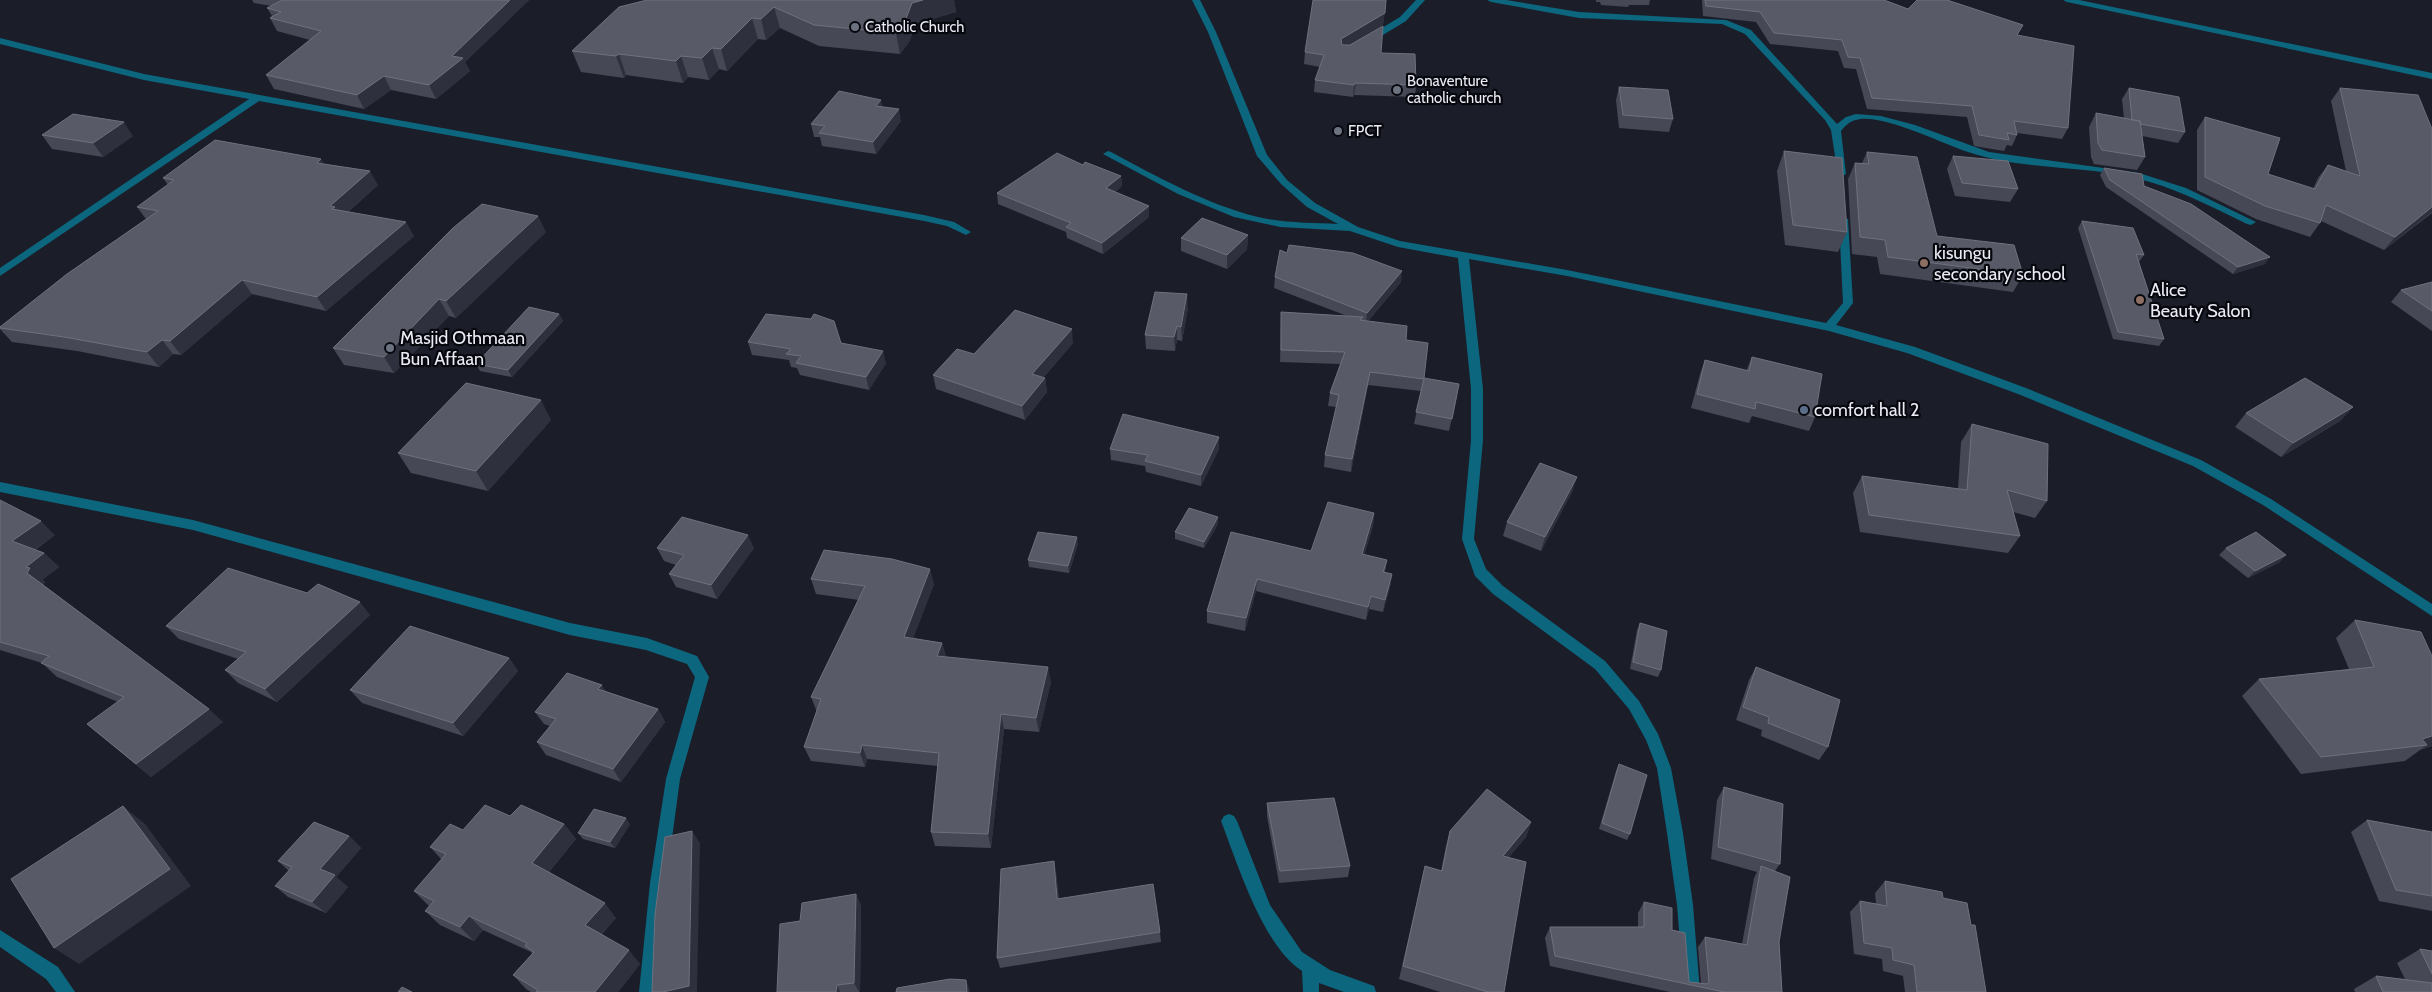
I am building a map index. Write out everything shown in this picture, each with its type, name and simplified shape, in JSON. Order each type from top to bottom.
[{"type":"street","points":[[1196,0],[1212,32],[1262,156],[1284,182],[1311,205],[1354,228],[1398,244],[1567,273],[1829,327],[1912,350],[2022,390],[2197,463],[2267,502],[2432,611]]},
{"type":"street","points":[[1362,44],[1403,20],[1421,0]]},
{"type":"street","points":[[1491,0],[1579,15],[1723,22],[1748,32],[1828,118],[1836,130],[1842,187]]},
{"type":"street","points":[[2067,0],[2432,76]]},
{"type":"street","points":[[0,41],[144,77],[924,218],[950,224],[966,232]]},
{"type":"street","points":[[0,273],[257,98]]},
{"type":"street","points":[[1836,130],[1852,116],[1864,116],[1899,122],[1960,147],[1990,155],[2140,176],[2169,185],[2251,222]]},
{"type":"street","points":[[1108,154],[1195,200],[1230,212],[1260,220],[1354,228]]},
{"type":"street","points":[[1829,327],[1848,304],[1844,215]]},
{"type":"street","points":[[1463,255],[1468,325],[1477,389],[1477,440],[1468,539],[1480,572],[1498,590],[1600,665],[1634,705],[1653,738],[1664,768],[1673,823],[1685,905],[1692,992]]},
{"type":"street","points":[[0,281],[15,263]]},
{"type":"street","points":[[0,488],[193,525],[570,628],[647,644],[692,660],[702,677],[673,779],[658,883],[647,992]]},
{"type":"street","points":[[1229,821],[1264,910],[1296,958],[1325,977],[1368,992]]},
{"type":"street","points":[[0,938],[52,973],[67,992]]},
{"type":"street","points":[[1310,967],[1311,992]]},
{"type":"building","points":[[282,0],[510,0],[452,56],[463,58],[429,85],[384,76],[357,95],[266,75],[321,31],[270,18],[281,12],[267,8]]},
{"type":"building","points":[[647,0],[923,0],[912,3],[905,21],[896,33],[814,25],[774,7],[761,19],[752,18],[721,49],[712,48],[702,58],[681,56],[676,61],[619,54],[616,56],[572,51],[619,7]]},
{"type":"building","points":[[1313,0],[1386,0],[1385,13],[1341,39],[1342,45],[1350,45],[1383,26],[1381,53],[1415,54],[1416,85],[1356,83],[1354,85],[1315,80],[1324,55],[1305,52]]},
{"type":"building","points":[[1705,0],[1884,0],[1908,9],[1917,0],[1947,0],[2023,25],[2017,35],[2074,46],[2068,128],[2014,121],[2017,135],[2007,133],[2009,140],[1979,135],[1972,106],[1872,98],[1860,58],[1848,57],[1842,40],[1774,33],[1760,12],[1706,6]]},
{"type":"building","points":[[1619,87],[1668,90],[1673,119],[1623,115]]},
{"type":"building","points":[[2129,88],[2179,97],[2185,132],[2140,124],[2140,121],[2132,120]]},
{"type":"building","points":[[2340,88],[2418,95],[2432,129],[2432,207],[2395,237],[2326,205],[2320,223],[2265,206],[2205,177],[2205,117],[2280,138],[2268,174],[2315,189],[2328,165],[2360,176]]},
{"type":"building","points":[[839,91],[881,100],[876,106],[899,109],[873,142],[819,133],[825,126],[811,124]]},
{"type":"building","points":[[2096,113],[2140,121],[2145,157],[2102,150],[2098,143]]},
{"type":"building","points":[[73,114],[124,122],[93,143],[42,135]]},
{"type":"building","points":[[215,140],[321,159],[317,163],[370,171],[330,206],[335,207],[332,209],[406,222],[317,297],[242,280],[170,341],[162,340],[147,352],[0,328],[67,274],[158,211],[137,207],[174,180],[163,178]]},
{"type":"building","points":[[1784,151],[1842,158],[1847,232],[1793,225]]},
{"type":"building","points":[[1867,152],[1917,157],[1937,236],[2014,245],[2023,275],[1888,257],[1885,240],[1860,237],[1855,163],[1869,164]]},
{"type":"building","points":[[1057,153],[1083,165],[1085,162],[1121,176],[1106,188],[1149,206],[1102,243],[1066,227],[1071,223],[997,193]]},
{"type":"building","points":[[1953,156],[2008,161],[2018,189],[1962,183]]},
{"type":"building","points":[[2104,168],[2142,174],[2144,186],[2191,204],[2270,257],[2238,267],[2110,180]]},
{"type":"building","points":[[482,204],[538,216],[446,301],[439,299],[384,357],[333,348],[453,228]]},
{"type":"building","points":[[1202,218],[1248,235],[1227,255],[1181,238]]},
{"type":"building","points":[[2082,221],[2133,228],[2144,255],[2136,254],[2164,339],[2118,332]]},
{"type":"building","points":[[1289,245],[1353,253],[1402,271],[1367,313],[1275,277],[1280,250],[1287,253]]},
{"type":"building","points":[[2432,282],[2432,311],[2401,290]]},
{"type":"building","points":[[1155,292],[1187,294],[1181,327],[1177,326],[1174,337],[1145,335]]},
{"type":"building","points":[[529,307],[559,314],[508,370],[476,364]]},
{"type":"building","points":[[1015,310],[1072,329],[1032,374],[1045,378],[1022,406],[933,375],[957,349],[974,354]]},
{"type":"building","points":[[1281,312],[1363,317],[1360,320],[1407,326],[1406,340],[1428,343],[1424,378],[1459,384],[1452,419],[1416,412],[1424,379],[1370,372],[1352,459],[1325,455],[1339,395],[1330,393],[1345,352],[1281,350]]},
{"type":"building","points":[[766,314],[811,319],[814,314],[834,321],[841,343],[883,351],[866,377],[796,363],[801,356],[786,354],[791,349],[748,342]]},
{"type":"building","points":[[1752,357],[1822,374],[1815,417],[1756,402],[1755,409],[1697,394],[1705,360],[1749,371]]},
{"type":"building","points":[[2305,378],[2353,407],[2293,443],[2246,413]]},
{"type":"building","points":[[466,383],[541,400],[476,471],[398,453]]},
{"type":"building","points":[[1123,414],[1219,437],[1201,475],[1145,461],[1148,455],[1110,449]]},
{"type":"building","points":[[1972,424],[2048,444],[2047,501],[2007,490],[2020,536],[1869,515],[1862,476],[1967,490]]},
{"type":"building","points":[[1540,463],[1577,477],[1545,537],[1507,522]]},
{"type":"building","points":[[0,500],[41,521],[12,541],[44,553],[26,567],[30,568],[27,573],[209,709],[136,764],[87,724],[124,697],[41,663],[49,656],[0,642]]},
{"type":"building","points":[[1328,502],[1374,513],[1362,554],[1387,560],[1383,572],[1392,574],[1385,600],[1371,596],[1368,607],[1257,579],[1246,618],[1207,611],[1231,532],[1311,551]]},
{"type":"building","points":[[1189,508],[1218,517],[1204,542],[1175,532]]},
{"type":"building","points":[[682,517],[748,535],[711,585],[669,574],[684,555],[657,548]]},
{"type":"building","points":[[1038,532],[1077,537],[1068,566],[1028,560]]},
{"type":"building","points":[[2256,532],[2286,555],[2255,571],[2226,548]]},
{"type":"building","points":[[824,550],[892,559],[930,569],[904,637],[942,643],[937,656],[1048,667],[1036,718],[1001,714],[988,834],[931,832],[939,753],[862,745],[860,753],[804,747],[821,699],[811,697],[865,586],[811,579]]},
{"type":"building","points":[[228,568],[307,593],[318,584],[360,602],[265,689],[225,670],[246,652],[166,626]]},
{"type":"building","points":[[2355,620],[2421,632],[2432,656],[2432,736],[2422,739],[2427,745],[2321,757],[2259,679],[2374,667]]},
{"type":"building","points":[[1640,623],[1667,631],[1661,670],[1633,662]]},
{"type":"building","points":[[410,626],[509,658],[453,723],[350,690]]},
{"type":"building","points":[[1756,667],[1840,700],[1828,747],[1768,723],[1769,717],[1743,707]]},
{"type":"building","points":[[567,673],[602,685],[598,689],[658,709],[613,769],[537,742],[556,719],[535,712]]},
{"type":"building","points":[[1619,764],[1647,775],[1630,834],[1602,823]]},
{"type":"building","points":[[1724,787],[1783,804],[1780,864],[1718,847]]},
{"type":"building","points":[[1487,789],[1531,822],[1503,856],[1526,862],[1504,992],[1488,992],[1403,966],[1425,866],[1442,871],[1450,831]]},
{"type":"building","points":[[1334,798],[1350,866],[1280,871],[1267,803]]},
{"type":"building","points":[[485,805],[510,816],[521,805],[564,824],[532,863],[605,903],[585,925],[629,950],[595,992],[536,992],[538,990],[513,975],[534,952],[525,946],[527,943],[469,916],[460,927],[425,911],[434,901],[414,891],[446,854],[430,847],[450,824],[463,830]]},
{"type":"building","points":[[123,806],[170,869],[54,948],[11,879]]},
{"type":"building","points":[[594,809],[626,818],[610,842],[578,833]]},
{"type":"building","points":[[2367,820],[2432,832],[2432,896],[2396,890]]},
{"type":"building","points":[[314,822],[349,836],[320,869],[335,875],[312,902],[275,886],[292,867],[278,861]]},
{"type":"building","points":[[692,831],[689,986],[663,992],[652,992],[655,915],[665,837]]},
{"type":"building","points":[[1054,861],[1057,899],[1153,884],[1160,932],[997,958],[1001,869]]},
{"type":"building","points":[[1761,866],[1790,877],[1779,942],[1782,992],[1724,992],[1555,956],[1550,927],[1644,927],[1644,902],[1672,908],[1672,930],[1685,933],[1689,982],[1707,984],[1709,982],[1705,937],[1747,945]]},
{"type":"building","points":[[1885,881],[1942,892],[1943,898],[1967,903],[1971,925],[1975,925],[1986,992],[1917,992],[1914,965],[1893,960],[1892,948],[1864,943],[1860,901],[1887,906]]},
{"type":"building","points":[[856,894],[854,983],[837,985],[836,992],[777,992],[780,924],[800,921],[802,903]]},
{"type":"building","points":[[2420,949],[2432,951],[2432,974]]},
{"type":"building","points":[[2376,976],[2432,983],[2432,992],[2383,992]]},
{"type":"building","points":[[950,979],[966,980],[967,992],[896,992],[897,988]]},
{"type":"building","points":[[402,987],[412,992],[398,992]]},
{"type":"place","name":"Catholic Church","points":[[855,27]]},
{"type":"place","name":"Bonaventure catholic church","points":[[1397,90]]},
{"type":"place","name":"FPCT","points":[[1338,131]]},
{"type":"place","name":"kisungu secondary school","points":[[1924,263]]},
{"type":"place","name":"Alice Beauty Salon","points":[[2140,300]]},
{"type":"place","name":"Masjid Othmaan Bun Affaan","points":[[390,348]]},
{"type":"place","name":"comfort hall 2","points":[[1804,410]]}]
